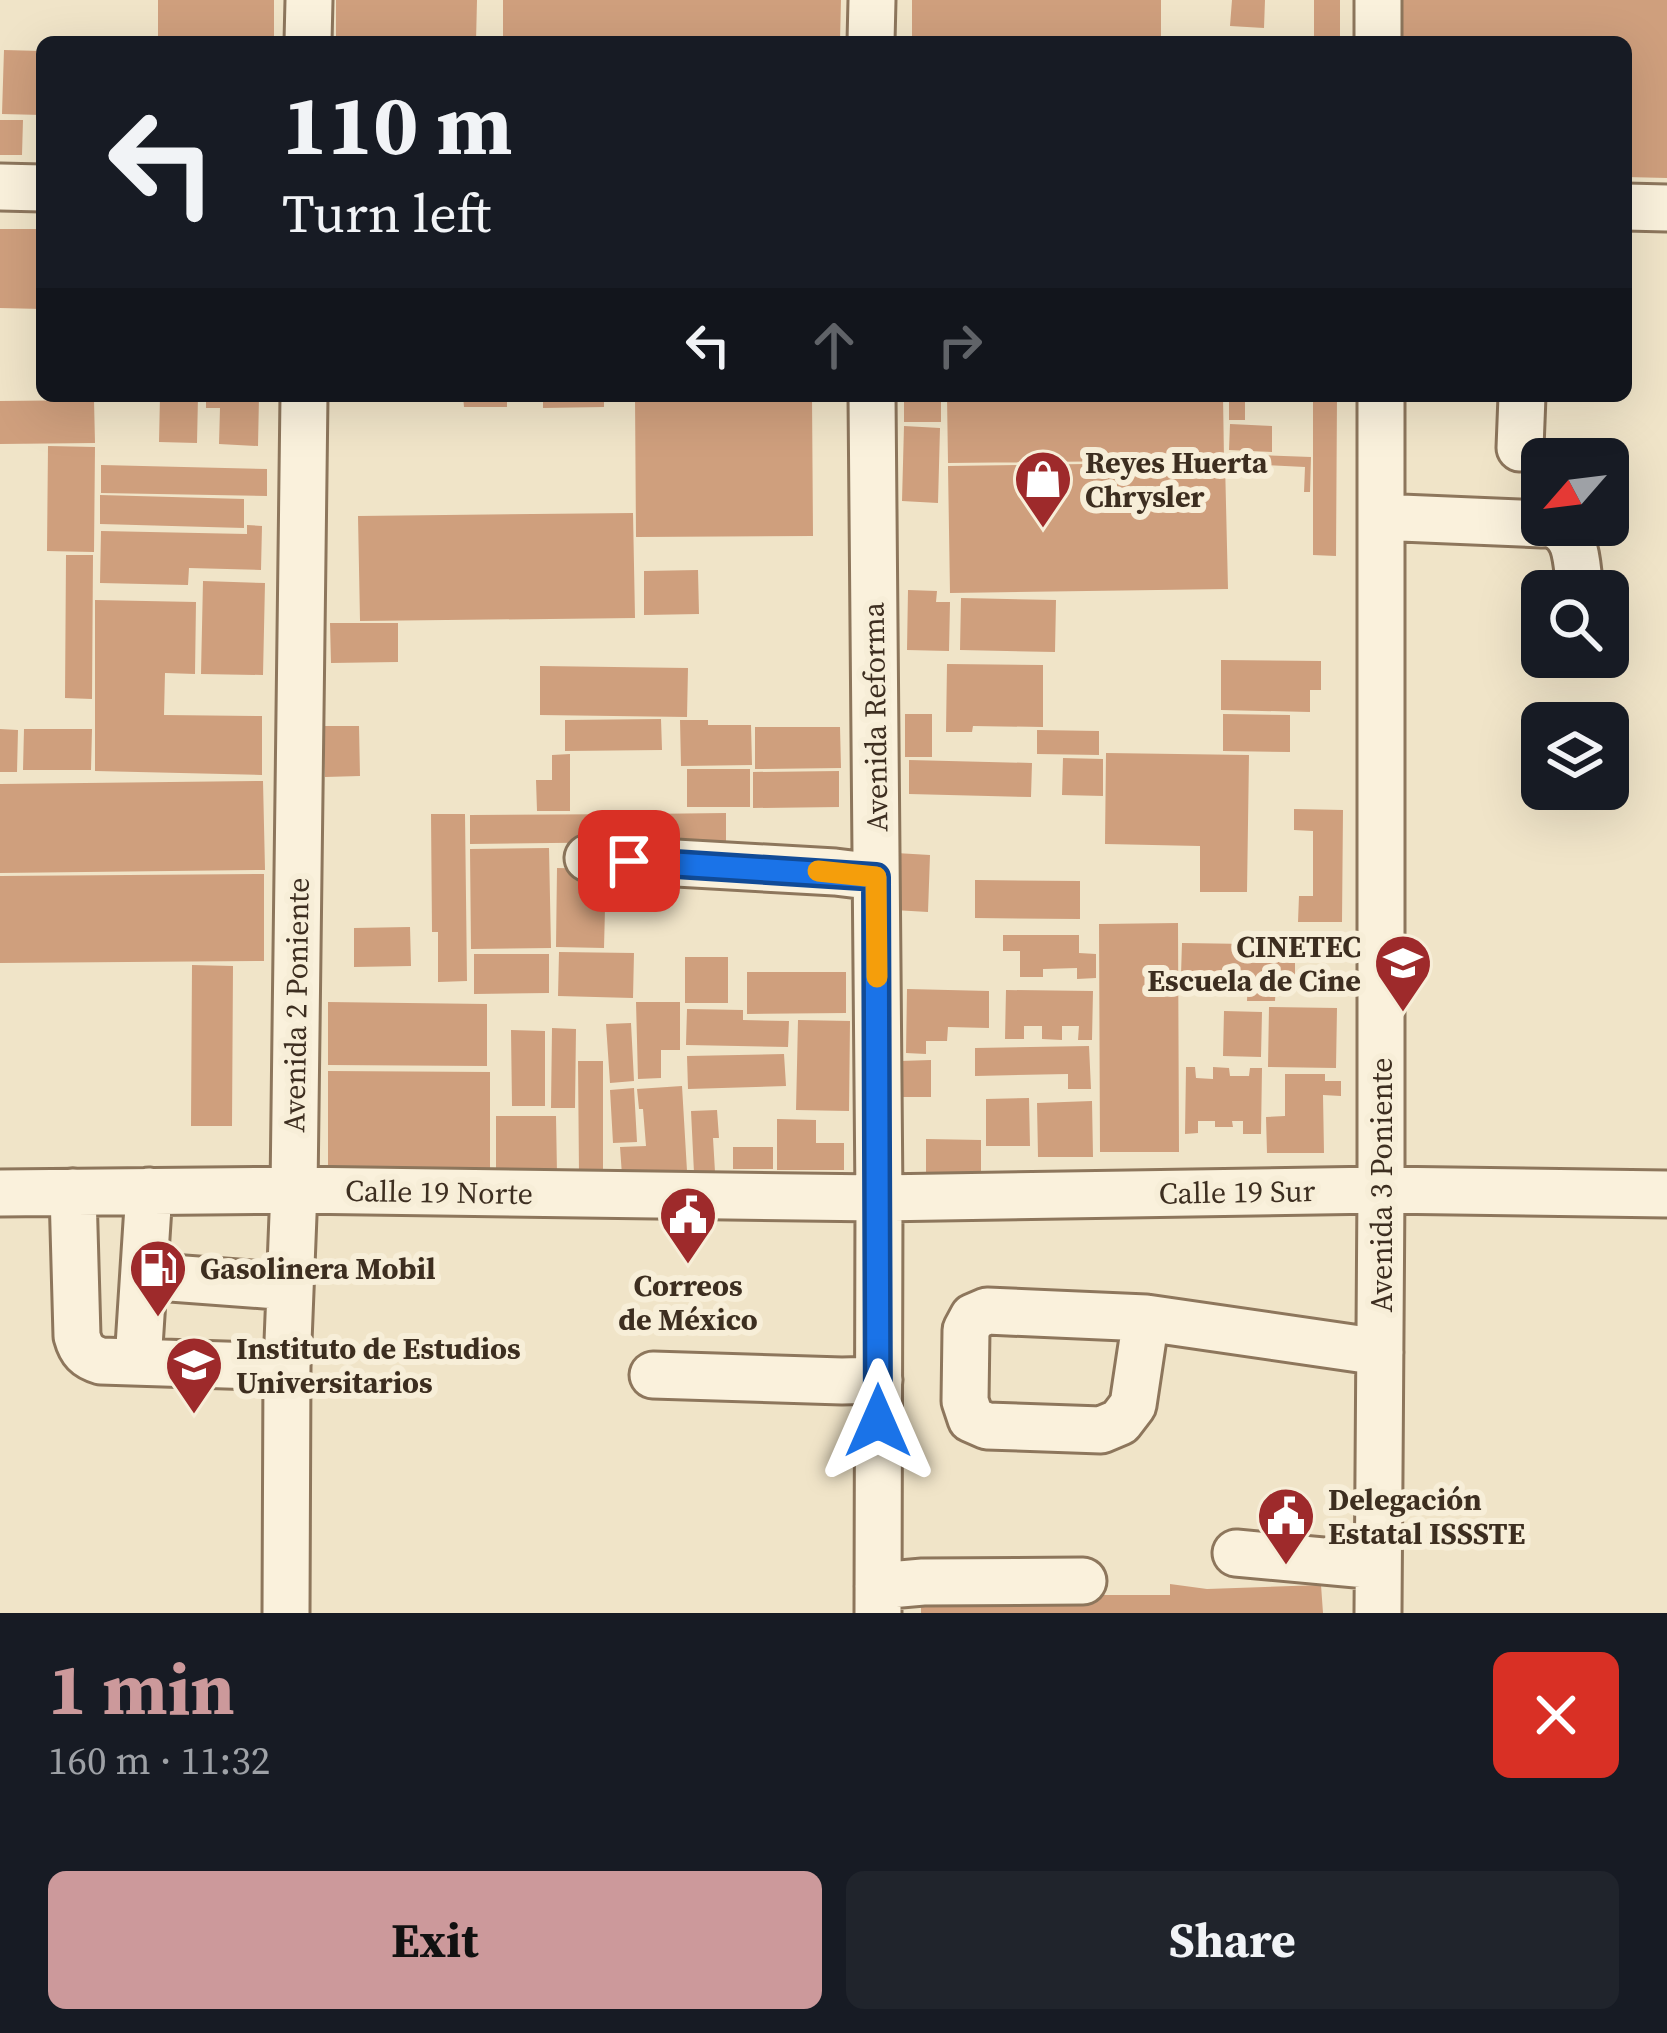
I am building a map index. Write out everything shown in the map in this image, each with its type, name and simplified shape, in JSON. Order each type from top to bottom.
[{"type":"street","points":[[308,36],[309,0]]},
{"type":"street","points":[[871,36],[872,0]]},
{"type":"street","points":[[1378,0],[1378,36]]},
{"type":"street","points":[[0,188],[36,188]]},
{"type":"street","points":[[1632,207],[1667,208]]},
{"type":"street","name":"Avenida 2 Poniente","points":[[286,1613],[304,402]]},
{"type":"street","name":"Avenida Reforma","points":[[872,402],[878,1600]]},
{"type":"street","name":"Avenida 3 Poniente","points":[[1378,1613],[1381,402]]},
{"type":"street","points":[[1520,448],[1522,402]]},
{"type":"street","points":[[1381,514],[1521,523]]},
{"type":"street","points":[[588,858],[876,877]]},
{"type":"street","name":"Calle 19 Norte","points":[[0,1192],[294,1190],[879,1198]]},
{"type":"street","name":"Calle 19 Sur","points":[[879,1198],[1382,1190],[1667,1194]]},
{"type":"street","points":[[138,1362],[149,1191]]},
{"type":"street","points":[[73,1192],[77,1336],[89,1358],[287,1367]]},
{"type":"street","points":[[144,1276],[290,1287]]},
{"type":"street","points":[[1146,1318],[1380,1352]]},
{"type":"street","points":[[652,1375],[879,1380]]},
{"type":"street","points":[[1236,1553],[1378,1566]]},
{"type":"street","points":[[878,1600],[922,1582],[1083,1581]]},
{"type":"building","points":[[158,0],[274,0],[274,36],[158,36]]},
{"type":"building","points":[[336,0],[477,0],[476,36],[336,36]]},
{"type":"building","points":[[503,0],[841,0],[840,36],[503,36]]},
{"type":"building","points":[[912,0],[1161,0],[1161,36],[912,36]]},
{"type":"building","points":[[1232,0],[1265,0],[1264,28],[1230,26]]},
{"type":"building","points":[[1314,0],[1340,0],[1340,36],[1314,36]]},
{"type":"building","points":[[1396,0],[1667,0],[1667,178],[1632,177],[1632,36],[1395,36]]},
{"type":"building","points":[[4,50],[36,51],[36,115],[2,114]]},
{"type":"building","points":[[0,120],[23,120],[22,155],[0,155]]},
{"type":"building","points":[[0,229],[36,229],[36,309],[0,308]]},
{"type":"building","points":[[0,401],[94,402],[95,443],[0,444]]},
{"type":"building","points":[[160,402],[198,402],[197,443],[159,442]]},
{"type":"building","points":[[206,402],[259,402],[258,446],[219,444],[220,408],[206,408]]},
{"type":"building","points":[[464,402],[507,402],[507,407],[464,407]]},
{"type":"building","points":[[543,402],[604,402],[604,407],[543,408]]},
{"type":"building","points":[[635,402],[812,402],[813,536],[636,537]]},
{"type":"building","points":[[904,402],[941,402],[941,422],[904,422]]},
{"type":"building","points":[[947,402],[1223,402],[1224,460],[948,463]]},
{"type":"building","points":[[1229,402],[1245,402],[1245,420],[1229,420]]},
{"type":"building","points":[[1313,402],[1337,402],[1336,556],[1313,555]]},
{"type":"building","points":[[1230,424],[1272,426],[1272,452],[1229,450]]},
{"type":"building","points":[[904,426],[940,428],[938,503],[902,501]]},
{"type":"building","points":[[48,446],[95,447],[94,552],[47,551]]},
{"type":"building","points":[[1233,454],[1311,457],[1310,492],[1304,492],[1305,467],[1265,465],[1264,474],[1233,474]]},
{"type":"building","points":[[1225,462],[1228,589],[950,593],[948,466]]},
{"type":"building","points":[[101,465],[267,469],[267,496],[101,493]]},
{"type":"building","points":[[100,495],[244,499],[244,528],[100,524]]},
{"type":"building","points":[[633,513],[635,618],[360,621],[358,516]]},
{"type":"building","points":[[247,525],[262,526],[261,570],[189,568],[188,585],[100,583],[101,531],[247,534]]},
{"type":"building","points":[[66,555],[93,555],[92,699],[65,698]]},
{"type":"building","points":[[698,570],[699,614],[644,615],[644,571]]},
{"type":"building","points":[[203,581],[265,583],[263,675],[201,674]]},
{"type":"building","points":[[908,590],[937,591],[936,602],[950,602],[949,651],[907,650]]},
{"type":"building","points":[[961,598],[1056,600],[1055,652],[960,650]]},
{"type":"building","points":[[95,600],[196,602],[195,674],[165,673],[164,715],[262,716],[262,775],[95,771]]},
{"type":"building","points":[[330,623],[398,623],[398,662],[331,663]]},
{"type":"building","points":[[1221,660],[1321,661],[1321,690],[1310,690],[1310,712],[1221,710]]},
{"type":"building","points":[[947,664],[1043,665],[1043,727],[973,726],[972,732],[946,732]]},
{"type":"building","points":[[540,666],[688,668],[687,717],[540,715]]},
{"type":"building","points":[[905,714],[932,714],[932,757],[905,757]]},
{"type":"building","points":[[1223,714],[1290,715],[1290,752],[1223,751]]},
{"type":"building","points":[[661,719],[662,750],[565,751],[565,720]]},
{"type":"building","points":[[680,720],[751,725],[752,765],[681,766]]},
{"type":"building","points":[[324,726],[359,726],[360,776],[325,777]]},
{"type":"building","points":[[755,727],[840,727],[841,768],[755,769]]},
{"type":"building","points":[[0,729],[18,730],[17,772],[0,772]]},
{"type":"building","points":[[24,729],[92,729],[91,770],[23,770]]},
{"type":"building","points":[[1037,730],[1099,731],[1099,755],[1037,754]]},
{"type":"building","points":[[1106,753],[1249,755],[1247,892],[1200,892],[1200,846],[1105,844]]},
{"type":"building","points":[[570,754],[570,811],[537,811],[536,780],[552,780],[552,755]]},
{"type":"building","points":[[1063,758],[1103,759],[1103,796],[1062,795]]},
{"type":"building","points":[[909,760],[1032,763],[1031,797],[909,794]]},
{"type":"building","points":[[687,769],[750,769],[750,807],[687,807]]},
{"type":"building","points":[[839,771],[839,807],[753,808],[753,772]]},
{"type":"building","points":[[263,781],[265,870],[0,873],[0,784]]},
{"type":"building","points":[[1294,809],[1343,810],[1342,922],[1298,922],[1299,896],[1313,896],[1313,831],[1294,830]]},
{"type":"building","points":[[726,813],[726,844],[643,845],[643,814]]},
{"type":"building","points":[[431,814],[465,814],[467,981],[438,982],[438,932],[432,932]]},
{"type":"building","points":[[638,814],[638,842],[470,844],[470,815]]},
{"type":"building","points":[[549,848],[551,948],[471,949],[470,849]]},
{"type":"building","points":[[896,853],[930,855],[928,912],[894,910]]},
{"type":"building","points":[[557,868],[606,869],[604,948],[556,947]]},
{"type":"building","points":[[264,874],[264,961],[0,963],[0,876]]},
{"type":"building","points":[[975,880],[1080,881],[1080,919],[975,918]]},
{"type":"building","points":[[1178,923],[1179,1152],[1100,1152],[1099,924]]},
{"type":"building","points":[[410,927],[411,966],[354,967],[354,928]]},
{"type":"building","points":[[1003,935],[1079,935],[1079,953],[1096,954],[1096,978],[1077,979],[1077,968],[1043,969],[1043,977],[1020,977],[1020,951],[1003,951]]},
{"type":"building","points":[[1182,943],[1248,944],[1247,960],[1295,961],[1295,985],[1276,985],[1275,1001],[1247,1001],[1248,976],[1181,975]]},
{"type":"building","points":[[559,952],[634,953],[633,998],[558,996]]},
{"type":"building","points":[[474,954],[549,954],[549,993],[474,994]]},
{"type":"building","points":[[685,957],[728,957],[728,1003],[685,1003]]},
{"type":"building","points":[[192,965],[233,966],[232,1126],[191,1126]]},
{"type":"building","points":[[747,972],[846,972],[846,1013],[747,1014]]},
{"type":"building","points":[[907,989],[989,991],[989,1028],[948,1027],[947,1041],[926,1041],[926,1054],[906,1053]]},
{"type":"building","points":[[1006,990],[1093,991],[1092,1040],[1078,1040],[1079,1026],[1062,1026],[1062,1040],[1042,1039],[1042,1026],[1024,1026],[1024,1039],[1005,1039]]},
{"type":"building","points":[[328,1002],[487,1004],[487,1066],[328,1065]]},
{"type":"building","points":[[636,1002],[680,1002],[680,1050],[661,1050],[661,1078],[638,1079]]},
{"type":"building","points":[[1269,1007],[1337,1008],[1336,1068],[1268,1067]]},
{"type":"building","points":[[687,1009],[743,1010],[743,1020],[789,1021],[788,1047],[686,1045]]},
{"type":"building","points":[[1224,1011],[1262,1012],[1261,1057],[1223,1056]]},
{"type":"building","points":[[798,1020],[850,1021],[849,1111],[796,1110]]},
{"type":"building","points":[[631,1023],[634,1081],[610,1083],[606,1024]]},
{"type":"building","points":[[552,1028],[576,1029],[575,1108],[551,1108]]},
{"type":"building","points":[[511,1030],[545,1031],[545,1106],[512,1106]]},
{"type":"building","points":[[1089,1046],[1091,1089],[1068,1089],[1068,1074],[975,1076],[975,1048]]},
{"type":"building","points":[[784,1054],[786,1086],[688,1089],[687,1056]]},
{"type":"building","points":[[931,1060],[931,1097],[900,1097],[900,1061]]},
{"type":"building","points":[[578,1061],[603,1061],[603,1174],[579,1174]]},
{"type":"building","points":[[1186,1067],[1195,1067],[1196,1078],[1213,1079],[1213,1067],[1229,1068],[1230,1076],[1249,1076],[1250,1068],[1262,1068],[1261,1134],[1243,1134],[1243,1121],[1232,1121],[1233,1127],[1215,1127],[1215,1121],[1198,1121],[1198,1133],[1185,1134]]},
{"type":"building","points":[[328,1071],[490,1072],[490,1174],[328,1173]]},
{"type":"building","points":[[1285,1074],[1325,1074],[1325,1081],[1341,1081],[1341,1096],[1323,1095],[1324,1153],[1267,1153],[1266,1117],[1285,1116]]},
{"type":"building","points":[[682,1086],[687,1171],[622,1175],[620,1147],[646,1146],[637,1089]]},
{"type":"building","points":[[634,1088],[637,1142],[613,1143],[610,1090]]},
{"type":"building","points":[[1029,1098],[1030,1146],[986,1146],[986,1099]]},
{"type":"building","points":[[1092,1101],[1093,1157],[1038,1157],[1037,1103]]},
{"type":"building","points":[[717,1110],[715,1172],[694,1173],[691,1111]]},
{"type":"building","points":[[496,1116],[556,1116],[557,1174],[496,1174]]},
{"type":"building","points":[[777,1119],[816,1120],[816,1143],[844,1143],[844,1170],[777,1170]]},
{"type":"building","points":[[926,1139],[981,1140],[981,1173],[926,1172]]},
{"type":"building","points":[[733,1147],[773,1147],[773,1169],[733,1169]]},
{"type":"building","points":[[1170,1584],[1207,1589],[1321,1585],[1323,1613],[921,1613],[921,1595],[1170,1595]]},
{"type":"slow traffic","points":[[818,871],[876,877],[877,977]]},
{"type":"place","name":"Reyes Huerta Chrysler","points":[[1043,530]]},
{"type":"place","name":"CINETEC Escuela de Cine","points":[[1403,1014]]},
{"type":"place","name":"Correos de México","points":[[688,1266]]},
{"type":"place","name":"Gasolinera Mobil","points":[[158,1319]]},
{"type":"place","name":"Instituto de Estudios Universitarios","points":[[194,1416]]},
{"type":"place","name":"Delegación Estatal ISSSTE","points":[[1286,1567]]},
{"type":"route","points":[[629,861],[876,877],[878,1421]]}]
